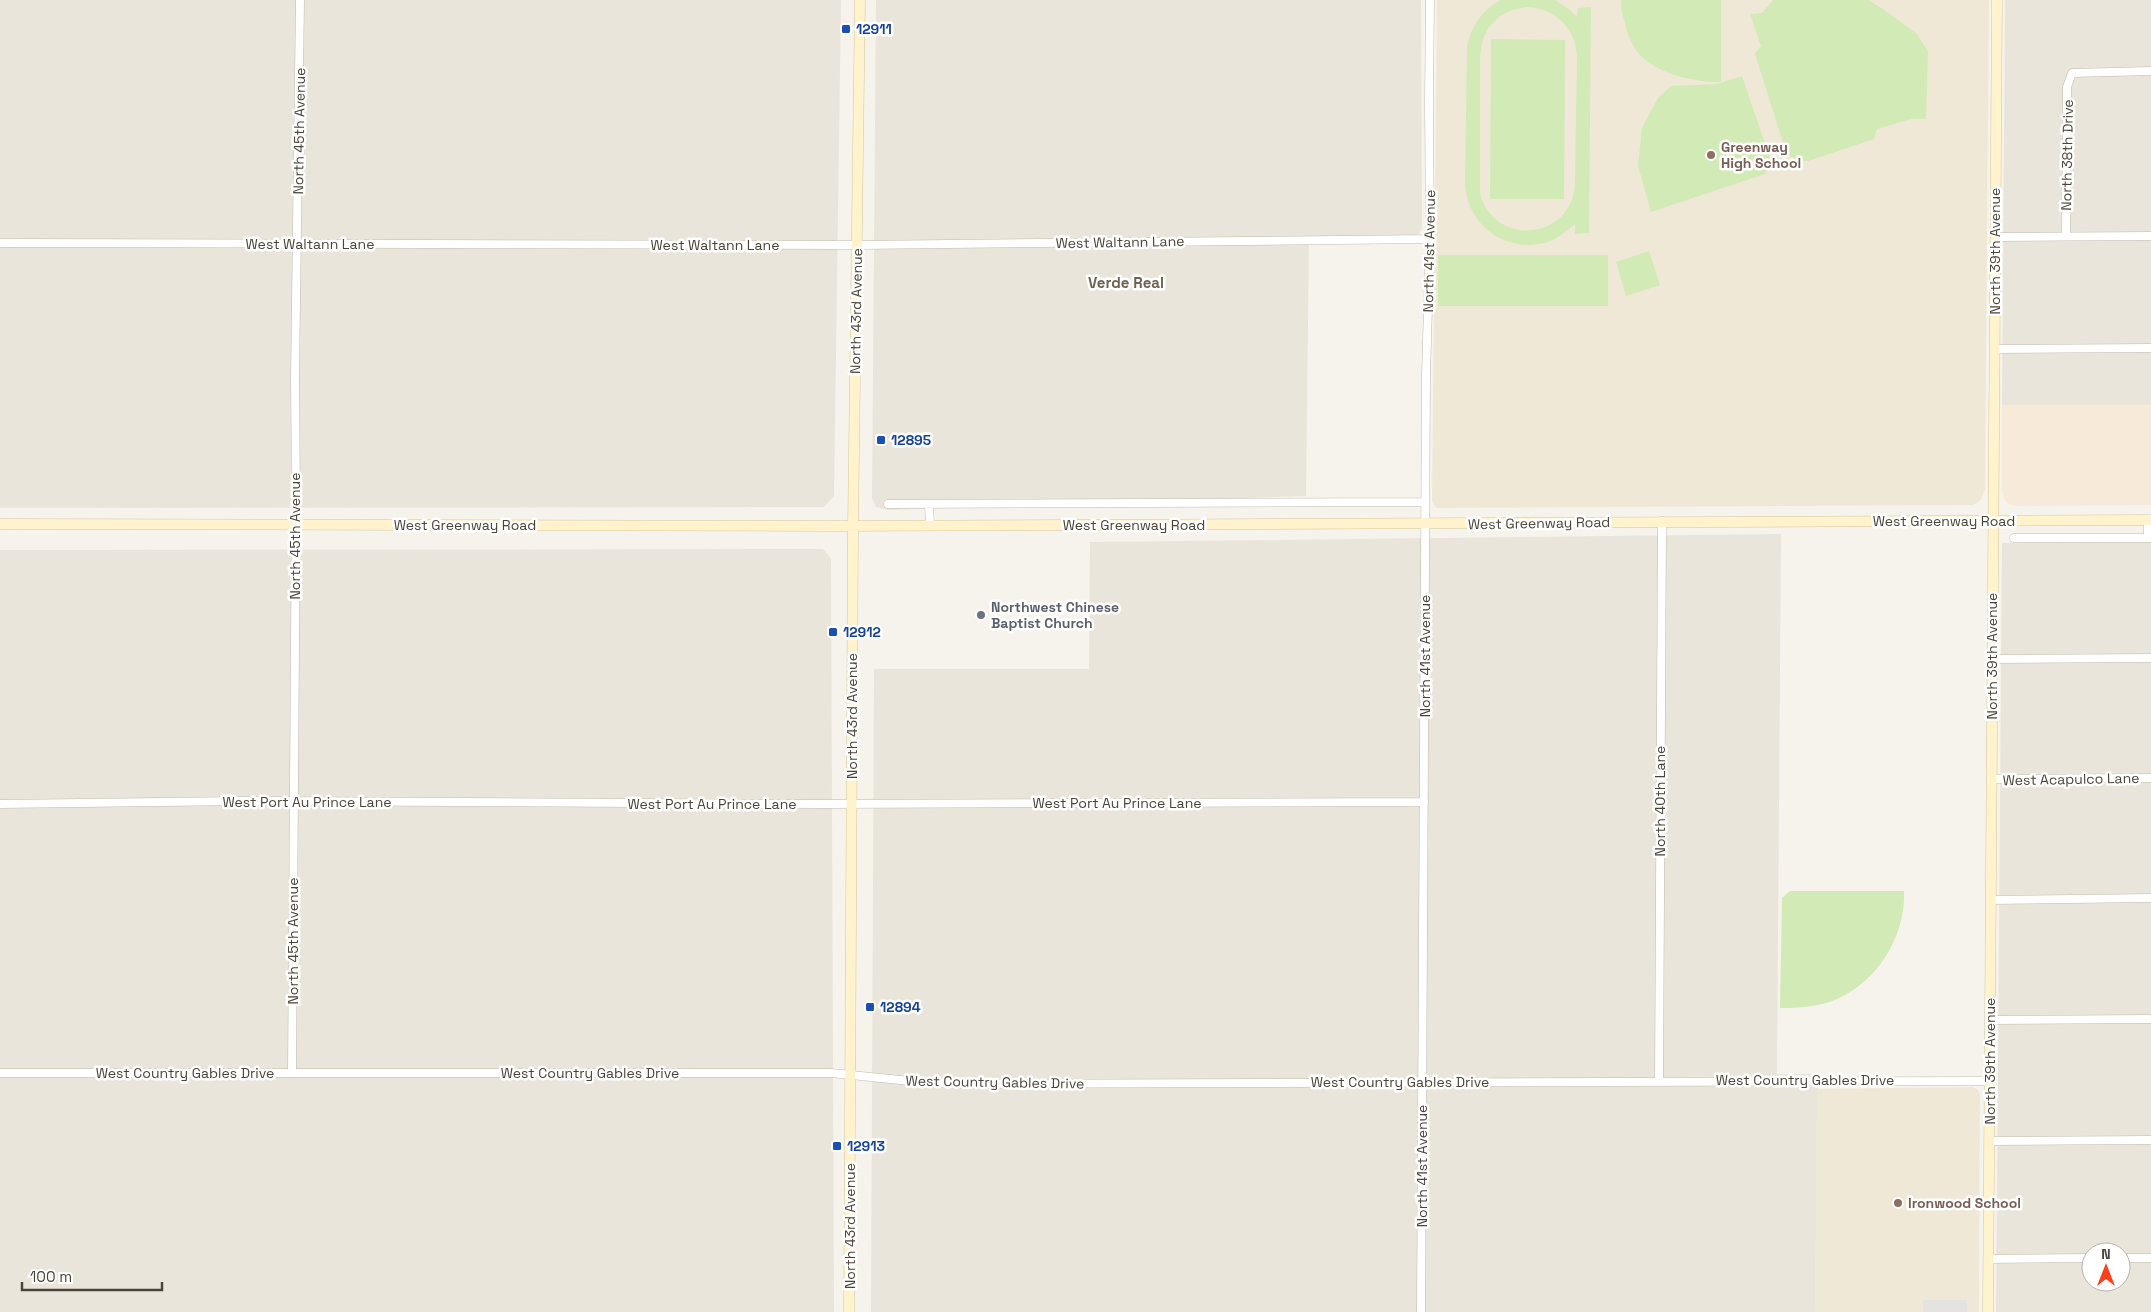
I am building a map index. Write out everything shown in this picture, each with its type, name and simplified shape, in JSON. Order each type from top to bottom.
[{"type":"main road","name":"North 43rd Avenue","points":[[849,1312],[853,526],[860,0]]},
{"type":"main road","name":"North 39th Avenue","points":[[1988,1312],[1997,0]]},
{"type":"main road","name":"West Greenway Road","points":[[0,524],[930,526],[2149,520]]},
{"type":"street","name":"North 45th Avenue","points":[[292,1073],[296,524],[295,378],[300,0]]},
{"type":"street","name":"North 41st Avenue","points":[[1422,1312],[1425,502],[1430,238],[1430,0]]},
{"type":"street","name":"North 38th Drive","points":[[2066,236],[2068,87],[2072,73],[2151,71]]},
{"type":"street","points":[[1995,237],[2151,236]]},
{"type":"street","name":"West Waltann Lane","points":[[0,244],[857,245],[1430,238]]},
{"type":"street","points":[[1995,349],[2151,348]]},
{"type":"street","name":"West Greenway Road","points":[[888,504],[1425,502]]},
{"type":"street","points":[[929,504],[930,526]]},
{"type":"street","name":"West Greenway Road","points":[[2014,538],[2150,538],[2149,520]]},
{"type":"street","name":"North 40th Lane","points":[[1659,1081],[1662,521]]},
{"type":"street","points":[[1992,659],[2151,658]]},
{"type":"street","name":"West Acapulco Lane","points":[[1991,779],[2151,778]]},
{"type":"street","name":"West Port Au Prince Lane","points":[[0,804],[242,802],[852,804],[1424,802]]},
{"type":"street","points":[[1991,900],[2151,898]]},
{"type":"street","points":[[1990,1020],[2151,1019]]},
{"type":"street","name":"West Country Gables Drive","points":[[0,1073],[802,1073],[850,1075],[930,1084],[1990,1081]]},
{"type":"street","points":[[1989,1141],[2151,1140]]},
{"type":"street","points":[[1988,1259],[2081,1258]]},
{"type":"street","points":[[2131,1258],[2151,1258]]},
{"type":"shaded area","points":[[0,0],[841,0],[834,496],[824,507],[0,508]]},
{"type":"shaded area","points":[[876,0],[1421,0],[1422,228],[1419,234],[1413,236],[1309,236],[1306,496],[888,510],[876,507],[872,498]]},
{"type":"shaded area","name":"Greenway High School","points":[[1437,0],[1989,0],[1985,488],[1981,500],[1973,505],[1436,508],[1432,500]]},
{"type":"shaded area","points":[[2005,0],[2151,0],[2151,405],[2002,405]]},
{"type":"shaded area","points":[[2002,405],[2151,405],[2151,505],[2015,506],[2009,504],[2004,499],[2002,490]]},
{"type":"shaded area","points":[[1781,534],[1777,1074],[1818,1074],[1815,1312],[871,1312],[874,669],[1089,669],[1090,542]]},
{"type":"shaded area","points":[[2151,542],[2151,1312],[1996,1312],[2002,543]]},
{"type":"shaded area","points":[[823,549],[831,559],[834,1312],[0,1312],[0,550]]},
{"type":"shaded area","name":"Ironwood School","points":[[1972,1087],[1977,1089],[1980,1094],[1979,1312],[1815,1312],[1817,1089]]},
{"type":"shaded area","points":[[1923,1300],[1967,1300],[1967,1312],[1923,1312]]},
{"type":"green space","points":[[1501,0],[1555,0],[1577,17],[1578,8],[1591,7],[1589,233],[1575,234],[1575,224],[1553,240],[1537,244],[1522,245],[1507,241],[1494,235],[1483,225],[1474,213],[1468,199],[1465,183],[1467,47],[1471,32],[1478,19]],"holes":[[[1527,7],[1537,8],[1555,16],[1562,22],[1573,37],[1576,47],[1575,183],[1571,202],[1561,216],[1548,226],[1532,230],[1516,229],[1501,223],[1488,211],[1480,194],[1480,57],[1482,42],[1488,28],[1500,16],[1512,10]]]},
{"type":"green space","points":[[1621,0],[1721,0],[1721,82],[1700,81],[1668,73],[1642,57],[1629,36],[1622,12]]},
{"type":"green space","points":[[1773,0],[1868,0],[1917,34],[1928,52],[1926,119],[1911,119],[1877,129],[1874,139],[1808,161],[1801,161],[1787,155],[1755,54],[1761,46],[1750,14],[1762,13]]},
{"type":"green space","points":[[1491,39],[1565,40],[1564,199],[1490,199]]},
{"type":"green space","points":[[1742,76],[1771,161],[1765,174],[1651,212],[1638,166],[1642,128],[1658,98],[1671,86],[1717,84]]},
{"type":"green space","points":[[1649,251],[1660,285],[1626,296],[1616,262]]},
{"type":"green space","points":[[1438,255],[1608,255],[1608,306],[1438,306]]},
{"type":"green space","points":[[1790,891],[1904,891],[1900,924],[1887,955],[1865,981],[1837,999],[1823,1004],[1780,1008],[1782,898]]},
{"type":"place","name":"12911","points":[[846,29]]},
{"type":"place","name":"Greenway High School","points":[[1711,155]]},
{"type":"place","name":"12895","points":[[881,440]]},
{"type":"place","name":"Northwest Chinese Baptist Church","points":[[981,615]]},
{"type":"place","name":"12912","points":[[833,632]]},
{"type":"place","name":"12894","points":[[870,1007]]},
{"type":"place","name":"12913","points":[[837,1146]]},
{"type":"place","name":"Ironwood School","points":[[1898,1203]]},
{"type":"district","name":"Verde Real","points":[[1126,283]]}]
